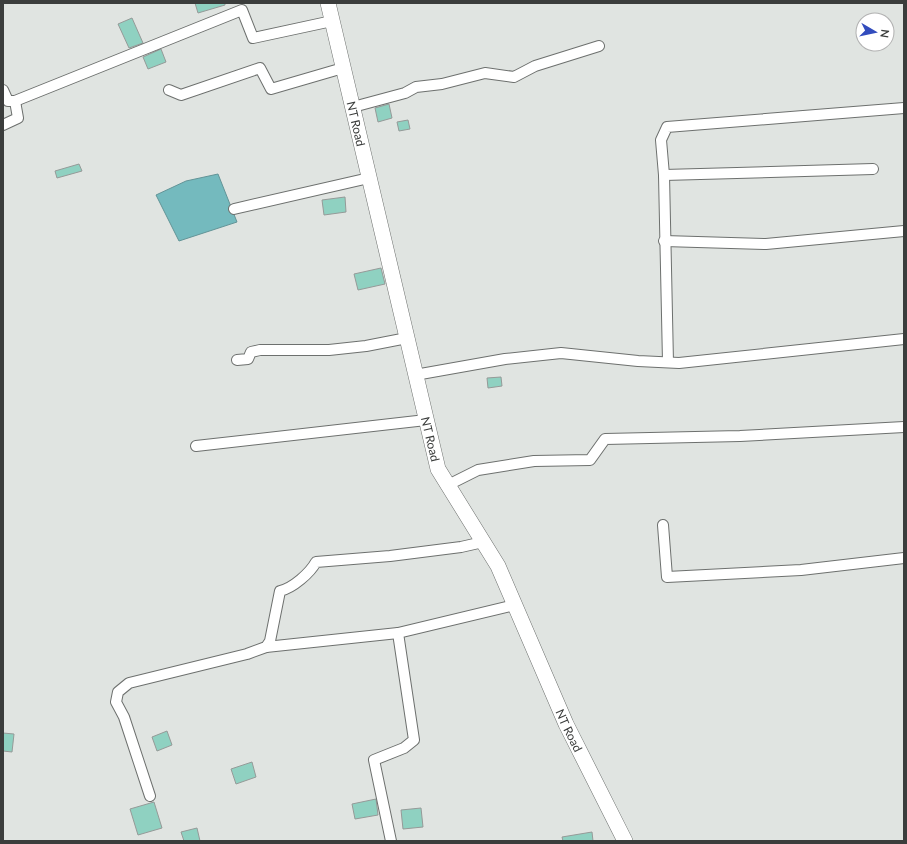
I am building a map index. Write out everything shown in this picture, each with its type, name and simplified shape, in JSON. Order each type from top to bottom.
[{"type":"main road","name":"NT Road","points":[[328,3],[438,469],[498,566],[566,724],[625,841]]},
{"type":"street","points":[[3,90],[8,101],[15,101],[242,10],[254,38],[332,21]]},
{"type":"street","points":[[352,107],[405,93],[416,87],[442,84],[485,73],[514,77],[535,66],[599,46]]},
{"type":"street","points":[[169,90],[181,94],[260,68],[271,89],[343,68]]},
{"type":"street","points":[[3,126],[18,118],[15,101]]},
{"type":"street","points":[[668,362],[664,242],[664,175],[661,140],[667,127],[904,108]]},
{"type":"street","points":[[664,175],[873,169]]},
{"type":"street","points":[[234,209],[369,178]]},
{"type":"street","points":[[664,242],[766,244],[904,231]]},
{"type":"street","points":[[237,360],[248,359],[251,352],[260,350],[329,350],[366,346],[407,338]]},
{"type":"street","points":[[416,375],[505,359],[561,353],[679,363],[904,339]]},
{"type":"street","points":[[196,446],[426,420]]},
{"type":"street","points":[[448,485],[478,470],[534,461],[590,460],[605,440],[740,436],[904,427]]},
{"type":"street","points":[[663,525],[667,577],[801,570],[904,558]]},
{"type":"street","points":[[266,647],[270,641],[280,591],[287,590],[303,578],[316,562],[390,556],[461,547],[483,542]]},
{"type":"street","points":[[150,796],[124,717],[116,702],[118,692],[129,683],[247,654],[266,647],[398,633],[515,605]]},
{"type":"street","points":[[391,841],[374,760],[404,748],[414,740],[398,633]]},
{"type":"water","points":[[218,174],[237,222],[179,241],[156,195],[186,181]]},
{"type":"building","points":[[195,3],[225,3],[225,5],[198,13]]},
{"type":"building","points":[[132,18],[143,43],[129,48],[118,24]]},
{"type":"building","points":[[161,49],[166,62],[148,69],[143,57]]},
{"type":"building","points":[[389,104],[392,118],[378,122],[375,108]]},
{"type":"building","points":[[408,120],[410,129],[399,131],[397,122]]},
{"type":"building","points":[[79,164],[82,171],[57,178],[55,171]]},
{"type":"building","points":[[345,197],[346,212],[324,215],[322,200]]},
{"type":"building","points":[[381,268],[385,284],[358,290],[354,274]]},
{"type":"building","points":[[501,377],[502,386],[488,388],[487,378]]},
{"type":"building","points":[[167,731],[172,745],[157,751],[152,737]]},
{"type":"building","points":[[3,733],[14,734],[12,752],[3,751]]},
{"type":"building","points":[[252,762],[256,777],[236,784],[231,769]]},
{"type":"building","points":[[376,799],[378,815],[355,819],[352,804]]},
{"type":"building","points":[[154,802],[162,828],[138,835],[130,809]]},
{"type":"building","points":[[421,808],[423,827],[403,829],[401,810]]},
{"type":"building","points":[[197,828],[200,841],[184,841],[181,832]]},
{"type":"building","points":[[592,832],[593,841],[563,841],[562,837]]}]
